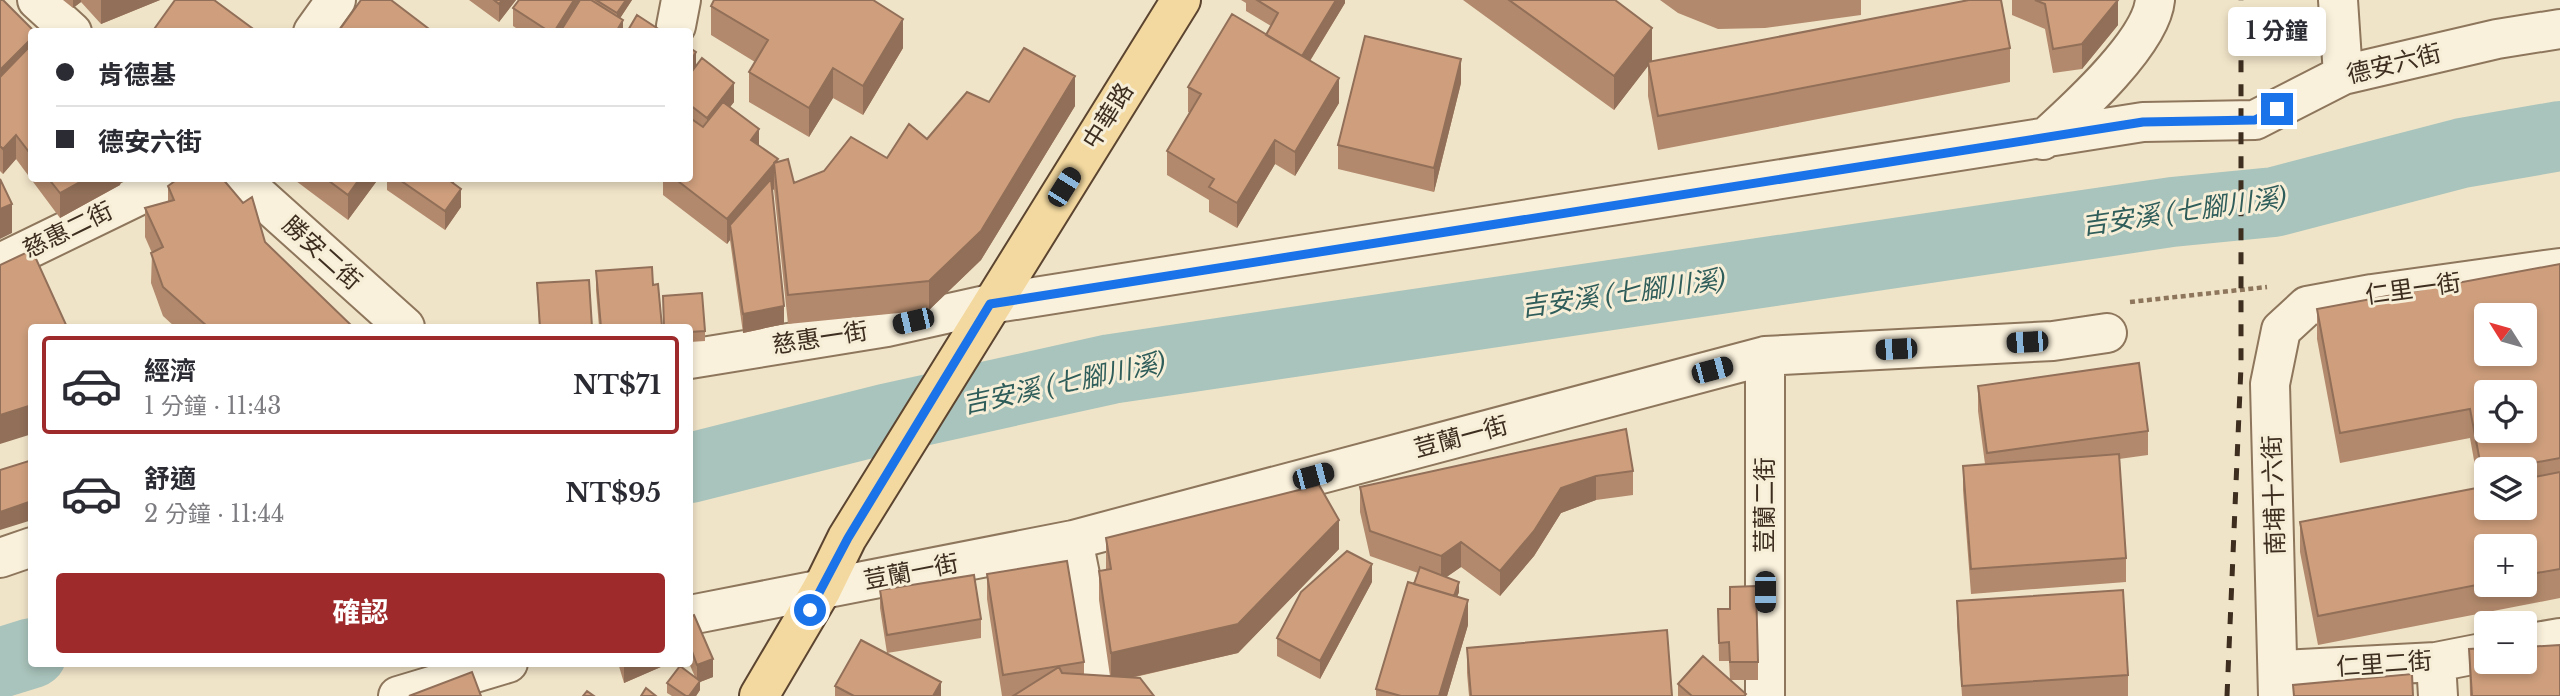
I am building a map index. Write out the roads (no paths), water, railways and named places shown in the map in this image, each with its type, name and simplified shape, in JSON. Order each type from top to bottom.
[{"type":"main road","name":"中華路","points":[[759,696],[822,589],[848,538],[990,304],[1181,0]]},
{"type":"street","points":[[37,0],[68,28]]},
{"type":"street","points":[[316,28],[336,0]]},
{"type":"street","points":[[2043,140],[2098,91],[2129,50],[2154,9],[2155,0]]},
{"type":"street","points":[[2338,0],[2343,75]]},
{"type":"street","name":"德安六街","points":[[990,304],[2043,140],[2143,122],[2255,120],[2343,75],[2497,39],[2560,29]]},
{"type":"street","name":"慈惠二街","points":[[0,263],[167,182]]},
{"type":"street","name":"勝安二街","points":[[243,182],[402,324]]},
{"type":"street","name":"仁里一街","points":[[2293,296],[2372,294],[2560,268]]},
{"type":"street","name":"南埔十六街","points":[[2279,683],[2270,384],[2281,330],[2293,296]]},
{"type":"street","name":"慈惠一街","points":[[693,359],[887,327],[990,304]]},
{"type":"street","name":"荳蘭一街","points":[[693,614],[1073,540],[1765,356],[2053,341],[2114,318]]},
{"type":"street","name":"荳蘭二街","points":[[1765,356],[1765,696]]},
{"type":"street","points":[[1073,540],[1104,694]]},
{"type":"street","points":[[0,558],[28,548]]},
{"type":"street","points":[[2537,643],[2560,638]]},
{"type":"street","name":"仁里二街","points":[[2279,683],[2437,679],[2474,659]]},
{"type":"street","points":[[398,696],[495,667]]},
{"type":"waterway","name":"吉安溪 (七腳川溪)","points":[[693,467],[885,419],[1111,369],[2172,212],[2274,202],[2462,153],[2560,136]]},
{"type":"waterway","name":"吉安溪 (七腳川溪)","points":[[0,663],[28,654]]},
{"type":"railway","points":[[2227,696],[2241,366],[2241,0]]}]
